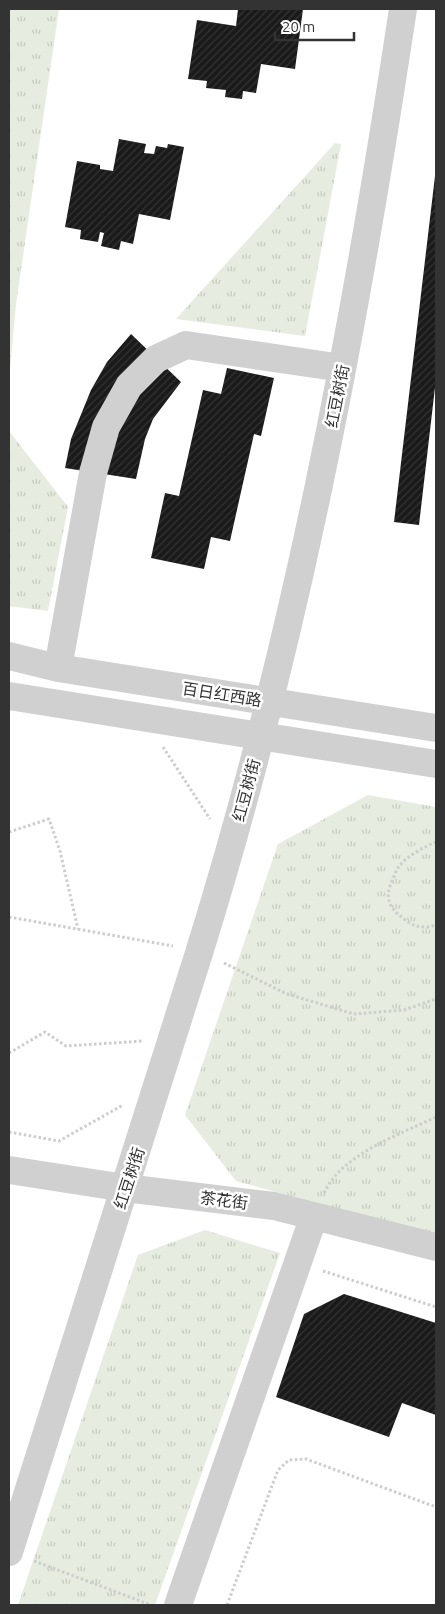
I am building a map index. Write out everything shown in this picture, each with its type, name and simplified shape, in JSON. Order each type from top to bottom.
[{"type":"street","name":"红豆树街","points":[[21,1556],[125,1188],[224,872],[261,736],[332,421],[386,123],[403,9]]},
{"type":"street","points":[[58,668],[93,472],[106,427],[129,386],[156,359],[186,345],[342,368]]},
{"type":"street","name":"百日红西路","points":[[9,656],[58,668],[436,728]]},
{"type":"street","points":[[9,696],[436,764]]},
{"type":"street","name":"茶花街","points":[[9,1170],[125,1188],[274,1206],[436,1247]]},
{"type":"street","points":[[178,1605],[314,1216]]},
{"type":"path","points":[[153,746],[163,747],[211,820]]},
{"type":"path","points":[[9,832],[49,818],[60,851],[78,930]]},
{"type":"path","points":[[436,842],[424,847],[399,865],[389,887],[388,899],[393,911],[408,922],[426,928],[436,925]]},
{"type":"path","points":[[9,917],[174,946],[177,938]]},
{"type":"path","points":[[199,953],[233,967],[287,994],[354,1014],[404,1010],[436,999]]},
{"type":"path","points":[[9,1053],[45,1032],[66,1046],[147,1041]]},
{"type":"path","points":[[9,1132],[59,1141],[129,1101]]},
{"type":"path","points":[[314,1216],[330,1180],[358,1156],[436,1117]]},
{"type":"path","points":[[297,1263],[436,1307]]},
{"type":"path","points":[[227,1605],[278,1470],[289,1460],[306,1459],[436,1507]]},
{"type":"path","points":[[21,1556],[151,1605]]},
{"type":"green space","points":[[9,9],[59,9],[16,304],[9,380]]},
{"type":"green space","points":[[335,143],[341,144],[305,336],[176,319]]},
{"type":"green space","points":[[9,431],[68,507],[48,611],[9,606]]},
{"type":"green space","points":[[368,795],[436,807],[436,1236],[236,1181],[185,1115],[278,844]]},
{"type":"green space","points":[[205,1230],[280,1253],[155,1605],[18,1605],[138,1255]]},
{"type":"building","points":[[238,9],[303,9],[295,69],[261,64],[256,93],[243,91],[242,99],[225,97],[226,90],[206,88],[207,81],[188,79],[197,20],[236,26]]},
{"type":"building","points":[[119,139],[146,144],[144,153],[154,154],[156,146],[167,148],[168,144],[184,147],[170,220],[139,214],[133,244],[121,241],[119,250],[101,246],[104,233],[100,232],[98,242],[80,239],[81,230],[65,227],[77,161],[100,165],[100,169],[113,171]]},
{"type":"building","points":[[435,176],[436,379],[419,525],[394,522]]},
{"type":"building","points":[[131,334],[181,382],[153,419],[145,439],[136,479],[65,468],[71,439],[91,390],[107,362]]},
{"type":"building","points":[[227,368],[274,378],[261,436],[254,434],[230,541],[211,537],[204,569],[151,558],[165,493],[179,496],[203,390],[221,394]]},
{"type":"building","points":[[344,1294],[436,1323],[436,1415],[402,1403],[389,1437],[276,1397],[304,1314]]}]
